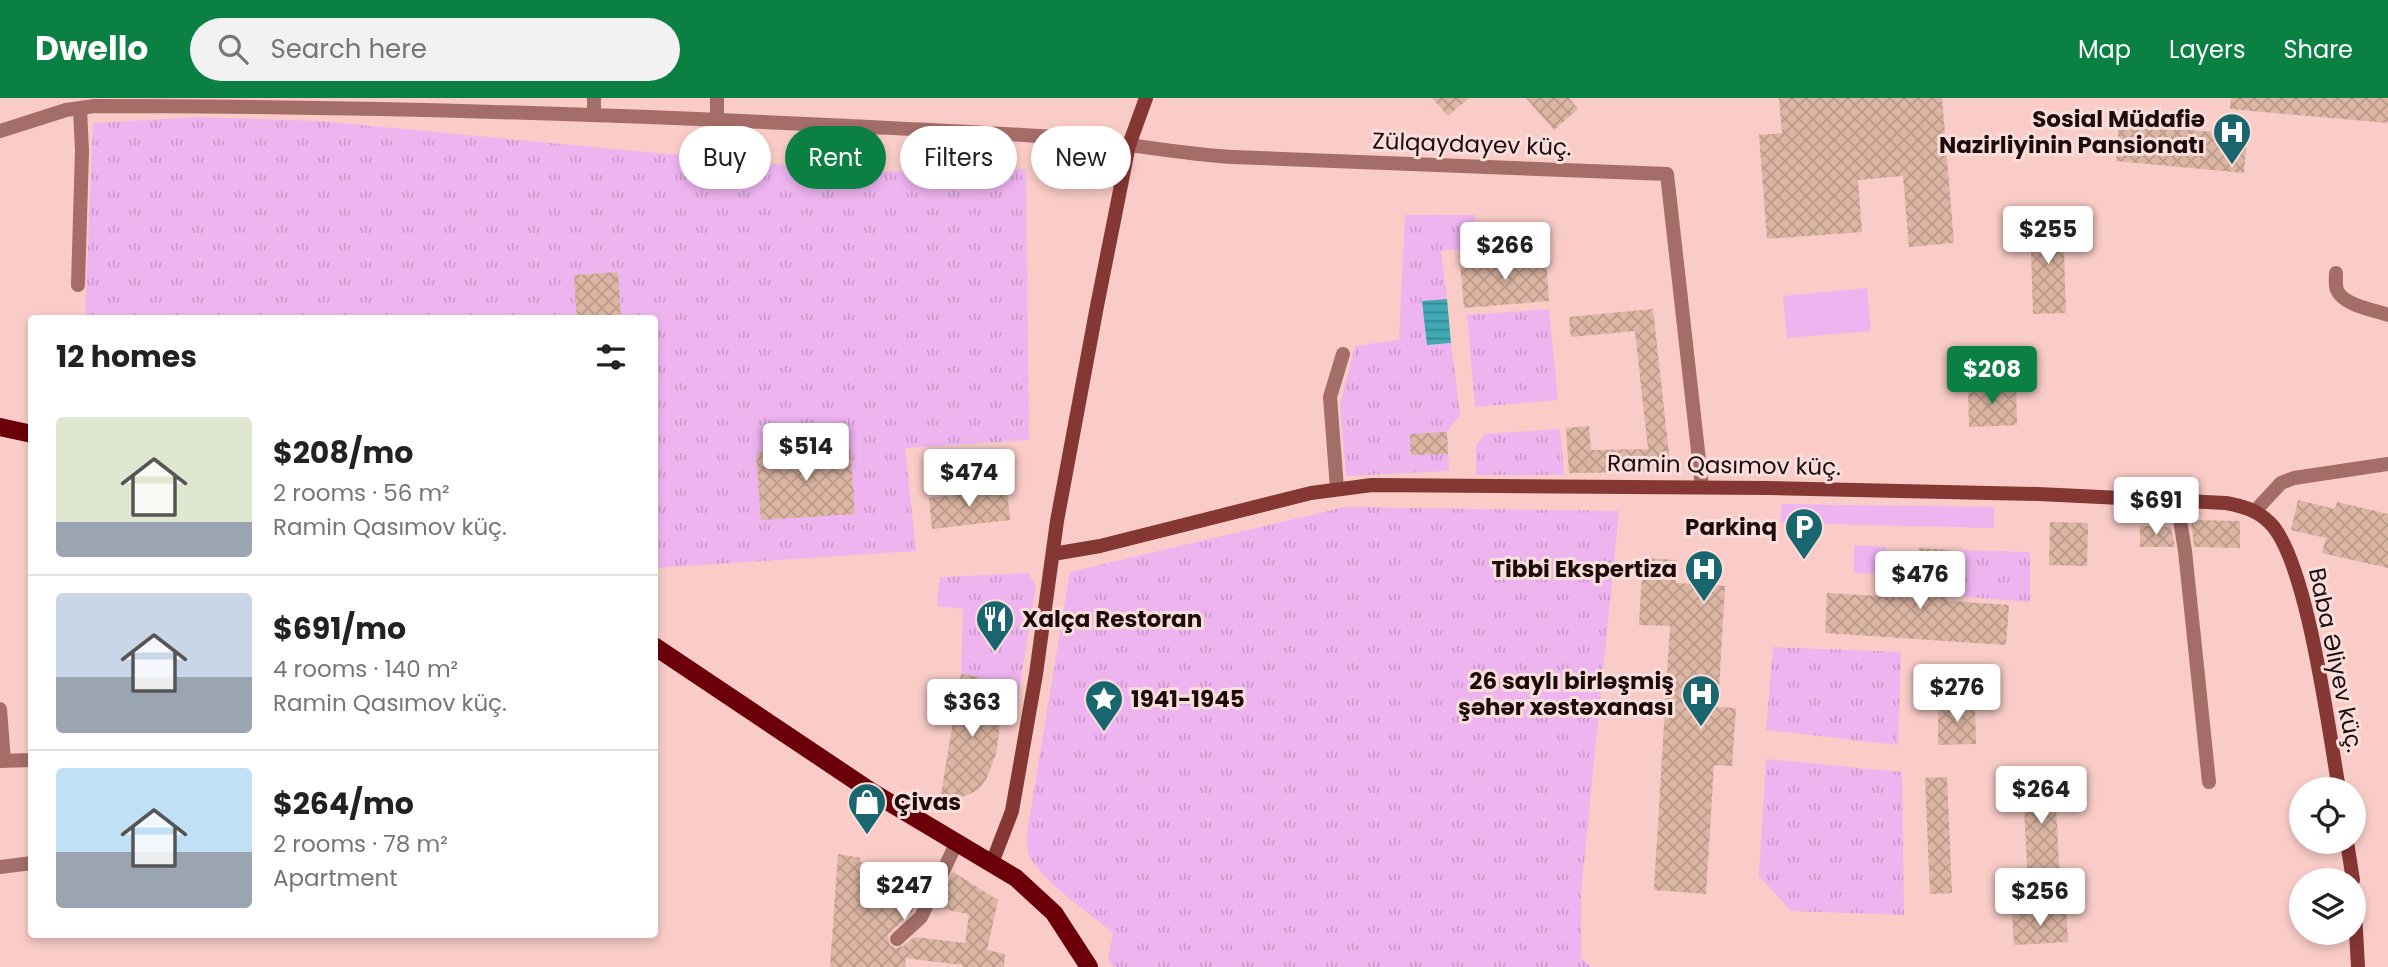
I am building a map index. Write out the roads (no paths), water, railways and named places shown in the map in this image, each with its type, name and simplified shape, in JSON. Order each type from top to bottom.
[{"type":"main road","points":[[0,427],[28,433]]},
{"type":"main road","points":[[658,649],[817,756],[1030,889],[1054,913],[1089,967]]},
{"type":"street","points":[[594,98],[594,114]]},
{"type":"street","points":[[717,98],[718,120]]},
{"type":"street","points":[[1131,139],[1146,98]]},
{"type":"street","name":"Zülqaydayev küç.","points":[[0,131],[46,115],[94,106],[323,107],[594,114],[1031,136]]},
{"type":"street","points":[[78,285],[82,151],[80,108]]},
{"type":"street","name":"Zülqaydayev küç.","points":[[1131,145],[1233,157],[1667,174],[1702,487]]},
{"type":"street","points":[[992,863],[1012,811],[1036,674],[1053,554],[1120,189]]},
{"type":"street","points":[[2336,273],[2336,288],[2340,296],[2388,315]]},
{"type":"street","points":[[1337,489],[1330,397],[1343,354]]},
{"type":"street","points":[[2255,511],[2281,483],[2294,478],[2388,464]]},
{"type":"street","name":"Ramin Qasımov küç.","points":[[1053,554],[1100,546],[1311,494],[1372,485],[1702,487],[2038,494],[2225,503],[2255,511]]},
{"type":"street","points":[[2177,500],[2185,551],[2209,782]]},
{"type":"street","name":"Baba Əliyev küç.","points":[[2255,511],[2270,523],[2281,537],[2295,571],[2311,638],[2337,777]]},
{"type":"street","points":[[0,709],[2,761],[28,760]]},
{"type":"street","points":[[897,939],[921,917],[957,842]]},
{"type":"street","points":[[0,867],[28,864]]},
{"type":"street","points":[[2357,945],[2358,967]]},
{"type":"water","points":[[1447,299],[1451,343],[1427,345],[1422,301]]},
{"type":"place","name":"Sosial Müdafiə Nazirliyinin Pansionatı","points":[[2232,166]]},
{"type":"place","name":"Parkinq","points":[[1804,561]]},
{"type":"place","name":"Tibbi Ekspertiza","points":[[1704,603]]},
{"type":"place","name":"Xalça Restoran","points":[[995,653]]},
{"type":"place","name":"26 saylı birləşmiş şəhər xəstəxanası","points":[[1701,728]]},
{"type":"place","name":"1941-1945","points":[[1104,733]]},
{"type":"place","name":"Çivas","points":[[867,836]]}]
